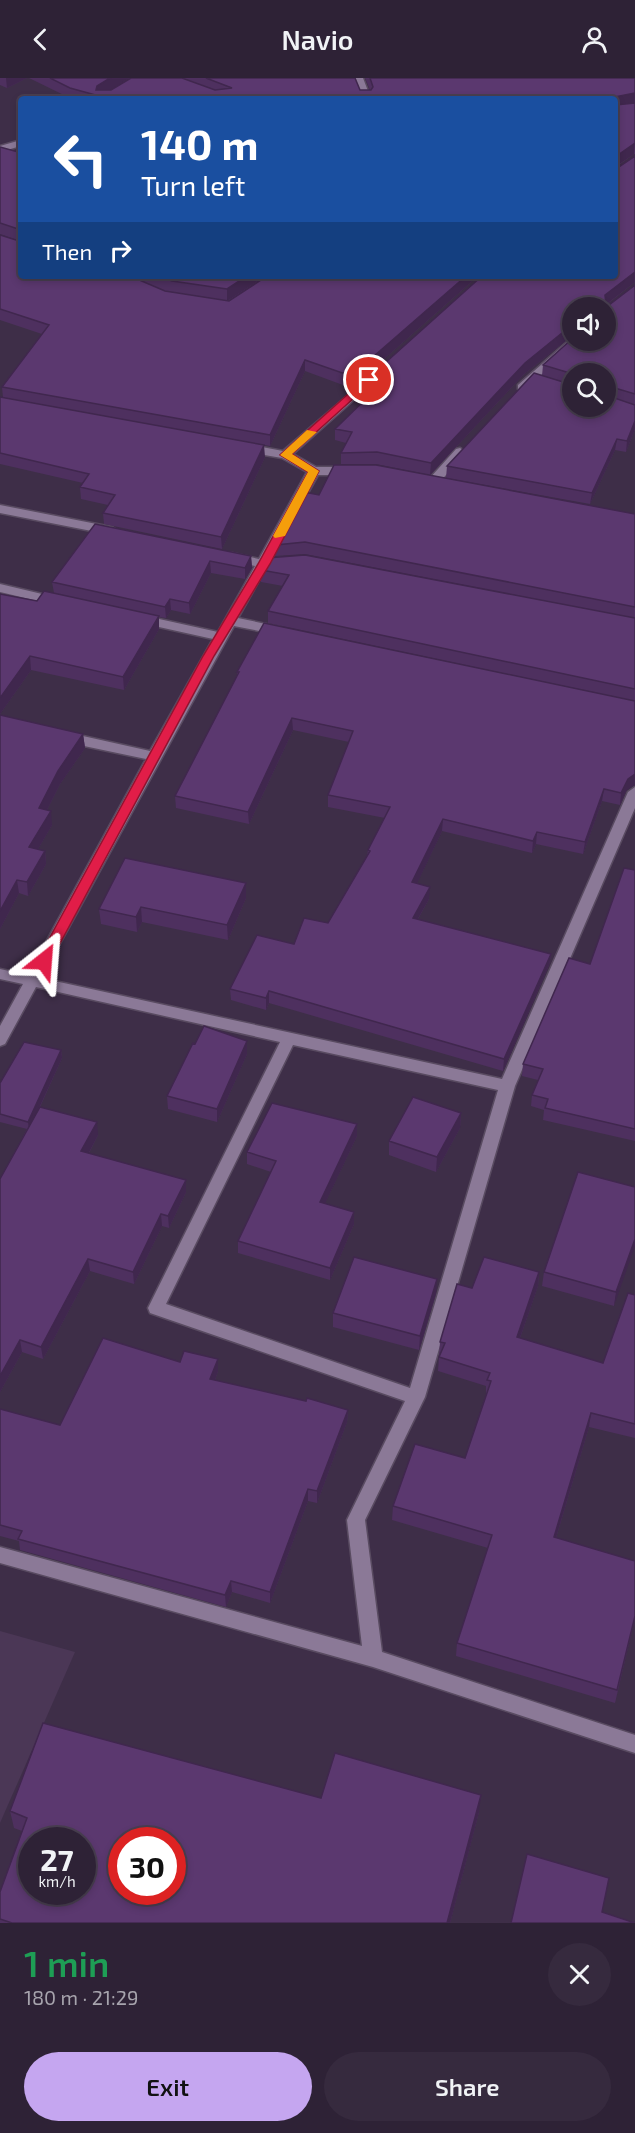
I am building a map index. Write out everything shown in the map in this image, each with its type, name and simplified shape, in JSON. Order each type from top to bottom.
[{"type":"street","points":[[358,78],[365,96]]},
{"type":"street","points":[[0,150],[18,144]]},
{"type":"street","points":[[514,395],[535,380],[563,351]]},
{"type":"street","points":[[285,455],[390,362]]},
{"type":"street","points":[[432,482],[473,439]]},
{"type":"street","points":[[228,445],[285,455],[314,471],[365,471]]},
{"type":"street","points":[[0,1040],[219,636],[264,564],[314,471]]},
{"type":"street","points":[[0,509],[125,534]]},
{"type":"street","points":[[218,554],[264,564],[295,561]]},
{"type":"street","points":[[0,588],[69,604]]},
{"type":"street","points":[[127,616],[219,636]]},
{"type":"street","points":[[230,621],[299,635]]},
{"type":"street","points":[[55,735],[154,756]]},
{"type":"street","points":[[373,1658],[356,1520],[416,1396],[507,1086],[635,792]]},
{"type":"street","points":[[0,974],[507,1086]]},
{"type":"street","points":[[289,1038],[156,1308],[416,1396]]},
{"type":"street","points":[[0,1555],[373,1658],[635,1744]]},
{"type":"shaded area","points":[[0,1631],[75,1652],[0,1823]]},
{"type":"building","points":[[50,78],[110,78],[97,86],[96,90],[111,90],[131,78],[182,78],[215,90],[232,88],[206,78],[355,78],[360,90],[371,90],[373,87],[370,78],[635,78],[635,93],[618,96],[99,96],[70,88]]},
{"type":"building","points":[[635,103],[635,143],[618,155],[618,105]]},
{"type":"building","points":[[0,147],[18,152],[18,229],[0,223]]},
{"type":"building","points":[[635,156],[635,272],[605,297],[562,297],[562,333],[525,363],[431,463],[377,452],[341,453],[352,432],[335,429],[379,386],[365,381],[479,279],[618,279],[618,168]]},
{"type":"building","points":[[0,235],[18,241],[18,279],[137,279],[165,291],[229,301],[262,279],[463,279],[351,376],[305,360],[270,435],[2,387],[49,325],[0,309]]},
{"type":"building","points":[[166,279],[242,279],[227,289]]},
{"type":"building","points":[[635,285],[635,394],[616,388],[616,363],[562,363],[562,371],[543,365],[562,348],[562,351],[616,351],[616,300]]},
{"type":"building","points":[[534,373],[562,382],[562,417],[616,417],[616,398],[635,405],[635,421],[627,441],[617,439],[592,493],[447,466]]},
{"type":"building","points":[[0,397],[264,445],[221,537],[103,513],[115,495],[80,487],[89,474],[0,453]]},
{"type":"building","points":[[334,465],[376,465],[635,514],[635,607],[305,542],[275,545],[304,492],[319,495]]},
{"type":"building","points":[[95,524],[251,556],[245,568],[210,561],[189,603],[170,599],[165,607],[52,582]]},
{"type":"building","points":[[305,555],[635,618],[635,689],[268,611],[289,575],[261,570],[267,558]]},
{"type":"building","points":[[44,591],[159,616],[123,677],[30,656],[0,698],[0,594],[37,601]]},
{"type":"building","points":[[264,623],[635,701],[635,774],[628,779],[621,793],[604,789],[585,842],[537,832],[533,841],[443,819],[412,882],[430,887],[413,918],[551,954],[504,1059],[269,991],[266,998],[230,989],[257,935],[294,944],[304,918],[328,923],[370,851],[368,850],[390,807],[328,795],[353,731],[292,718],[248,812],[175,796]]},
{"type":"building","points":[[0,715],[83,734],[58,771],[39,808],[51,811],[29,847],[45,851],[27,882],[17,880],[0,911]]},
{"type":"building","points":[[125,858],[246,883],[227,925],[141,907],[136,917],[99,909]]},
{"type":"building","points":[[624,868],[635,870],[635,1129],[545,1108],[548,1099],[532,1095],[543,1069],[523,1064],[569,958],[590,964]]},
{"type":"building","points":[[204,1026],[247,1041],[217,1109],[167,1096]]},
{"type":"building","points":[[24,1042],[61,1050],[28,1122],[0,1114],[0,1083]]},
{"type":"building","points":[[413,1097],[461,1113],[437,1157],[389,1141]]},
{"type":"building","points":[[272,1103],[357,1124],[320,1202],[354,1212],[330,1268],[238,1241],[276,1161],[247,1152]]},
{"type":"building","points":[[40,1107],[97,1122],[81,1151],[186,1180],[168,1216],[161,1214],[133,1272],[88,1259],[41,1347],[20,1340],[0,1376],[0,1179]]},
{"type":"building","points":[[578,1172],[635,1187],[635,1239],[616,1292],[544,1272]]},
{"type":"building","points":[[354,1257],[437,1279],[420,1336],[333,1313]]},
{"type":"building","points":[[484,1257],[539,1272],[517,1337],[603,1363],[628,1293],[635,1295],[635,1424],[591,1413],[554,1537],[635,1561],[635,1616],[617,1690],[457,1643],[492,1535],[393,1506],[415,1444],[465,1458],[491,1381],[487,1380],[490,1373],[439,1357],[445,1343],[440,1342],[457,1284],[472,1288]]},
{"type":"building","points":[[103,1338],[180,1362],[184,1351],[218,1359],[210,1379],[306,1401],[307,1398],[348,1410],[317,1491],[308,1489],[270,1592],[231,1581],[225,1595],[18,1539],[22,1531],[0,1525],[0,1409],[60,1425]]},
{"type":"building","points":[[43,1723],[321,1798],[335,1753],[481,1795],[447,1923],[12,1923],[0,1919],[0,1892],[18,1843],[18,1905],[96,1905],[96,1827],[24,1827],[27,1818],[10,1811]]},
{"type":"building","points":[[527,1854],[609,1878],[602,1912],[635,1923],[511,1923]]},
{"type":"slow traffic","points":[[279,536],[314,471],[285,455],[311,432]]},
{"type":"route","points":[[44,961],[219,636],[264,564],[314,471],[285,455],[369,380]]}]
